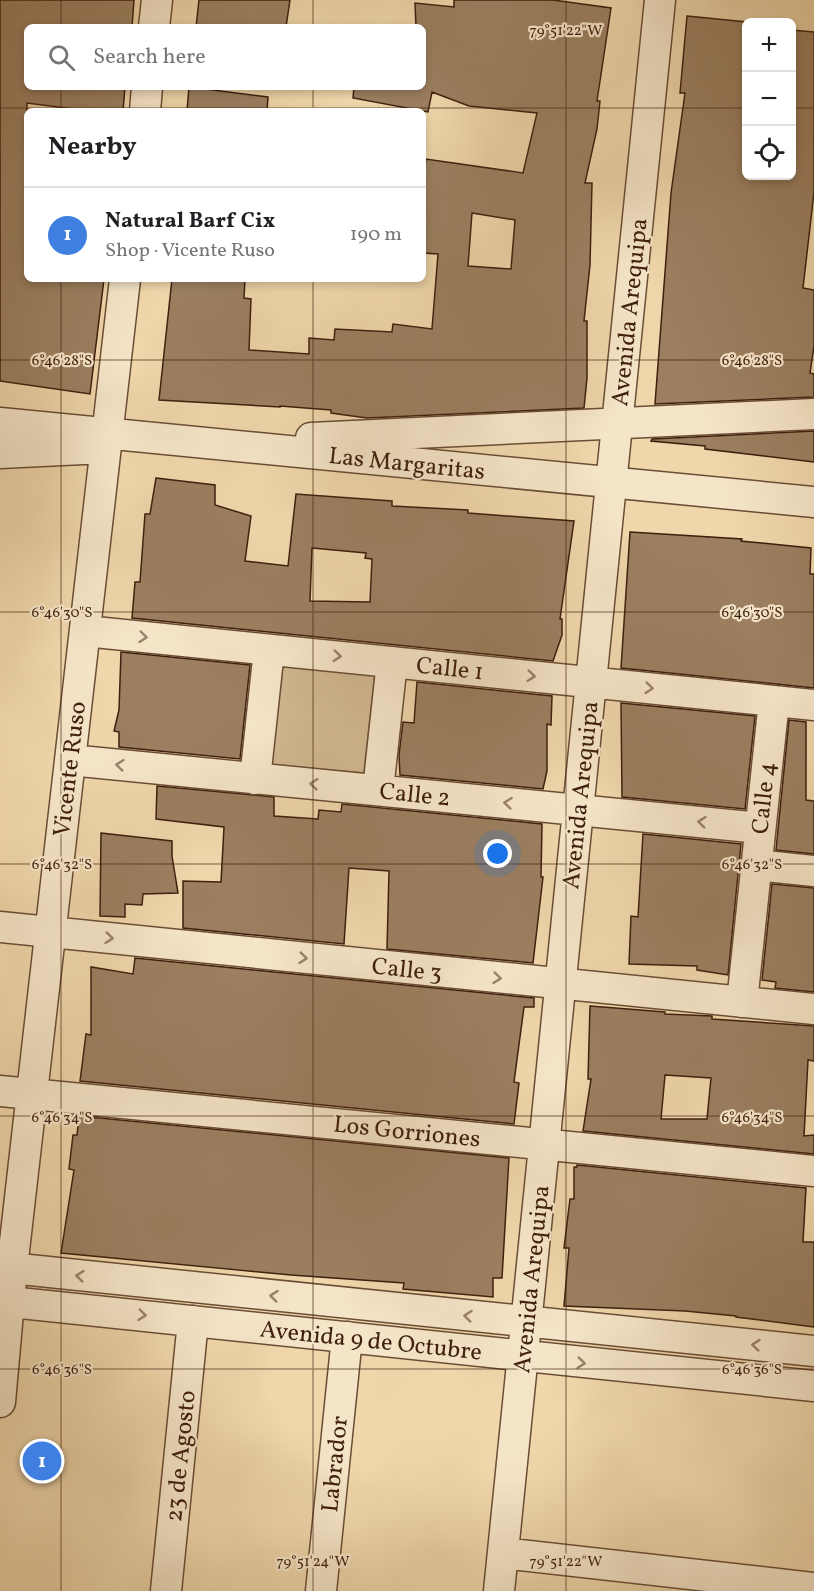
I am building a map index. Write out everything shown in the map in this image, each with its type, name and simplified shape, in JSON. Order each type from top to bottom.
[{"type":"street","points":[[154,24],[157,0]]},
{"type":"street","name":"Avenida Arequipa","points":[[499,1591],[660,0]]},
{"type":"street","points":[[145,108],[147,90]]},
{"type":"street","name":"Vicente Ruso","points":[[0,1402],[6,1268],[32,1095],[125,282]]},
{"type":"street","points":[[0,453],[814,414]]},
{"type":"street","name":"Las Margaritas","points":[[0,423],[814,502]]},
{"type":"street","name":"Calle 1","points":[[85,631],[814,705]]},
{"type":"street","points":[[255,779],[269,650]]},
{"type":"street","points":[[378,790],[392,662]]},
{"type":"street","name":"Calle 4","points":[[742,1002],[774,700]]},
{"type":"street","name":"Calle 2","points":[[70,760],[760,828]]},
{"type":"street","points":[[756,865],[814,872]]},
{"type":"street","name":"Calle 3","points":[[0,927],[814,1009]]},
{"type":"street","name":"Los Gorriones","points":[[0,1091],[814,1171]]},
{"type":"street","name":"Avenida 9 de Octubre","points":[[6,1268],[814,1352]]},
{"type":"street","name":"Avenida 9 de Octubre","points":[[4,1302],[814,1386]]},
{"type":"street","name":"23 de Agosto","points":[[166,1591],[194,1321]]},
{"type":"street","name":"Labrador","points":[[321,1591],[347,1336]]},
{"type":"street","points":[[503,1553],[814,1588]]},
{"type":"shaded area","points":[[278,661],[375,673],[364,773],[265,764]]},
{"type":"building","points":[[0,0],[134,0],[132,24],[24,24],[24,90],[125,90],[123,108],[66,108],[27,103],[27,108],[24,108],[24,282],[104,282],[90,394],[0,381]]},
{"type":"building","points":[[199,0],[290,0],[286,24],[196,24]]},
{"type":"building","points":[[454,0],[553,0],[611,8],[597,101],[600,101],[597,129],[585,183],[592,183],[590,265],[584,321],[587,321],[587,378],[584,408],[367,418],[331,413],[331,410],[159,400],[172,282],[245,282],[244,298],[251,299],[249,350],[309,354],[309,338],[334,340],[335,329],[392,332],[393,324],[432,329],[438,254],[426,253],[426,159],[523,173],[537,113],[469,106],[432,92],[428,112],[426,108],[407,108],[353,98],[354,90],[426,90],[426,24],[416,24],[415,3],[454,7]],"holes":[[[472,213],[515,220],[511,269],[468,266]]]},
{"type":"building","points":[[687,16],[742,22],[742,180],[796,180],[796,30],[814,32],[814,192],[803,288],[814,290],[814,346],[810,373],[814,374],[814,397],[655,404],[671,193],[685,93],[680,93]]},
{"type":"building","points":[[189,90],[213,90],[268,97],[267,108],[187,108]]},
{"type":"building","points":[[814,431],[814,462],[705,449],[705,446],[651,441],[652,439]]},
{"type":"building","points":[[156,478],[215,485],[215,505],[251,516],[245,561],[288,566],[296,494],[392,501],[392,506],[468,510],[468,513],[574,521],[560,619],[562,619],[562,635],[553,661],[132,618],[135,582],[140,582],[145,514],[150,514]],"holes":[[[312,548],[366,553],[365,558],[372,559],[370,602],[310,601]]]},
{"type":"building","points":[[630,532],[742,539],[741,541],[811,548],[810,574],[814,574],[814,688],[621,668]]},
{"type":"building","points":[[121,652],[250,665],[240,759],[119,747],[119,732],[114,731],[119,710]]},
{"type":"building","points":[[417,682],[552,696],[551,725],[547,724],[547,771],[543,789],[400,775],[399,755],[403,722],[414,723]]},
{"type":"building","points":[[621,703],[755,716],[745,809],[622,797]]},
{"type":"building","points":[[789,720],[806,722],[806,800],[814,801],[814,854],[776,850]]},
{"type":"building","points":[[157,786],[274,797],[274,816],[318,819],[319,810],[341,812],[342,804],[542,824],[541,877],[543,877],[533,963],[387,949],[389,871],[349,868],[344,944],[183,928],[183,881],[221,882],[224,827],[156,819]]},
{"type":"building","points":[[101,833],[172,841],[178,893],[143,894],[142,905],[125,904],[125,917],[100,916]]},
{"type":"building","points":[[643,834],[741,844],[728,975],[697,970],[697,966],[629,964],[631,916],[638,917]]},
{"type":"building","points":[[772,884],[814,888],[814,992],[775,988],[776,982],[762,980]]},
{"type":"building","points":[[135,958],[534,998],[534,1007],[524,1007],[514,1082],[519,1083],[514,1124],[80,1081],[86,1034],[91,1035],[91,967],[133,974]]},
{"type":"building","points":[[590,1006],[665,1012],[665,1014],[712,1016],[712,1019],[814,1026],[814,1061],[808,1060],[804,1136],[814,1135],[814,1154],[583,1131],[591,1079],[588,1079]],"holes":[[[665,1075],[711,1078],[707,1119],[661,1119]]]},
{"type":"building","points":[[79,1116],[509,1158],[502,1278],[493,1278],[493,1297],[403,1289],[404,1283],[291,1275],[61,1253],[74,1170],[69,1169],[73,1135],[77,1135]]},
{"type":"building","points":[[577,1165],[806,1188],[803,1242],[814,1242],[814,1327],[685,1311],[564,1306],[569,1248],[564,1248],[570,1199],[574,1199],[574,1167]]},
{"type":"place","name":"Natural Barf Cix","points":[[42,1461]]}]
